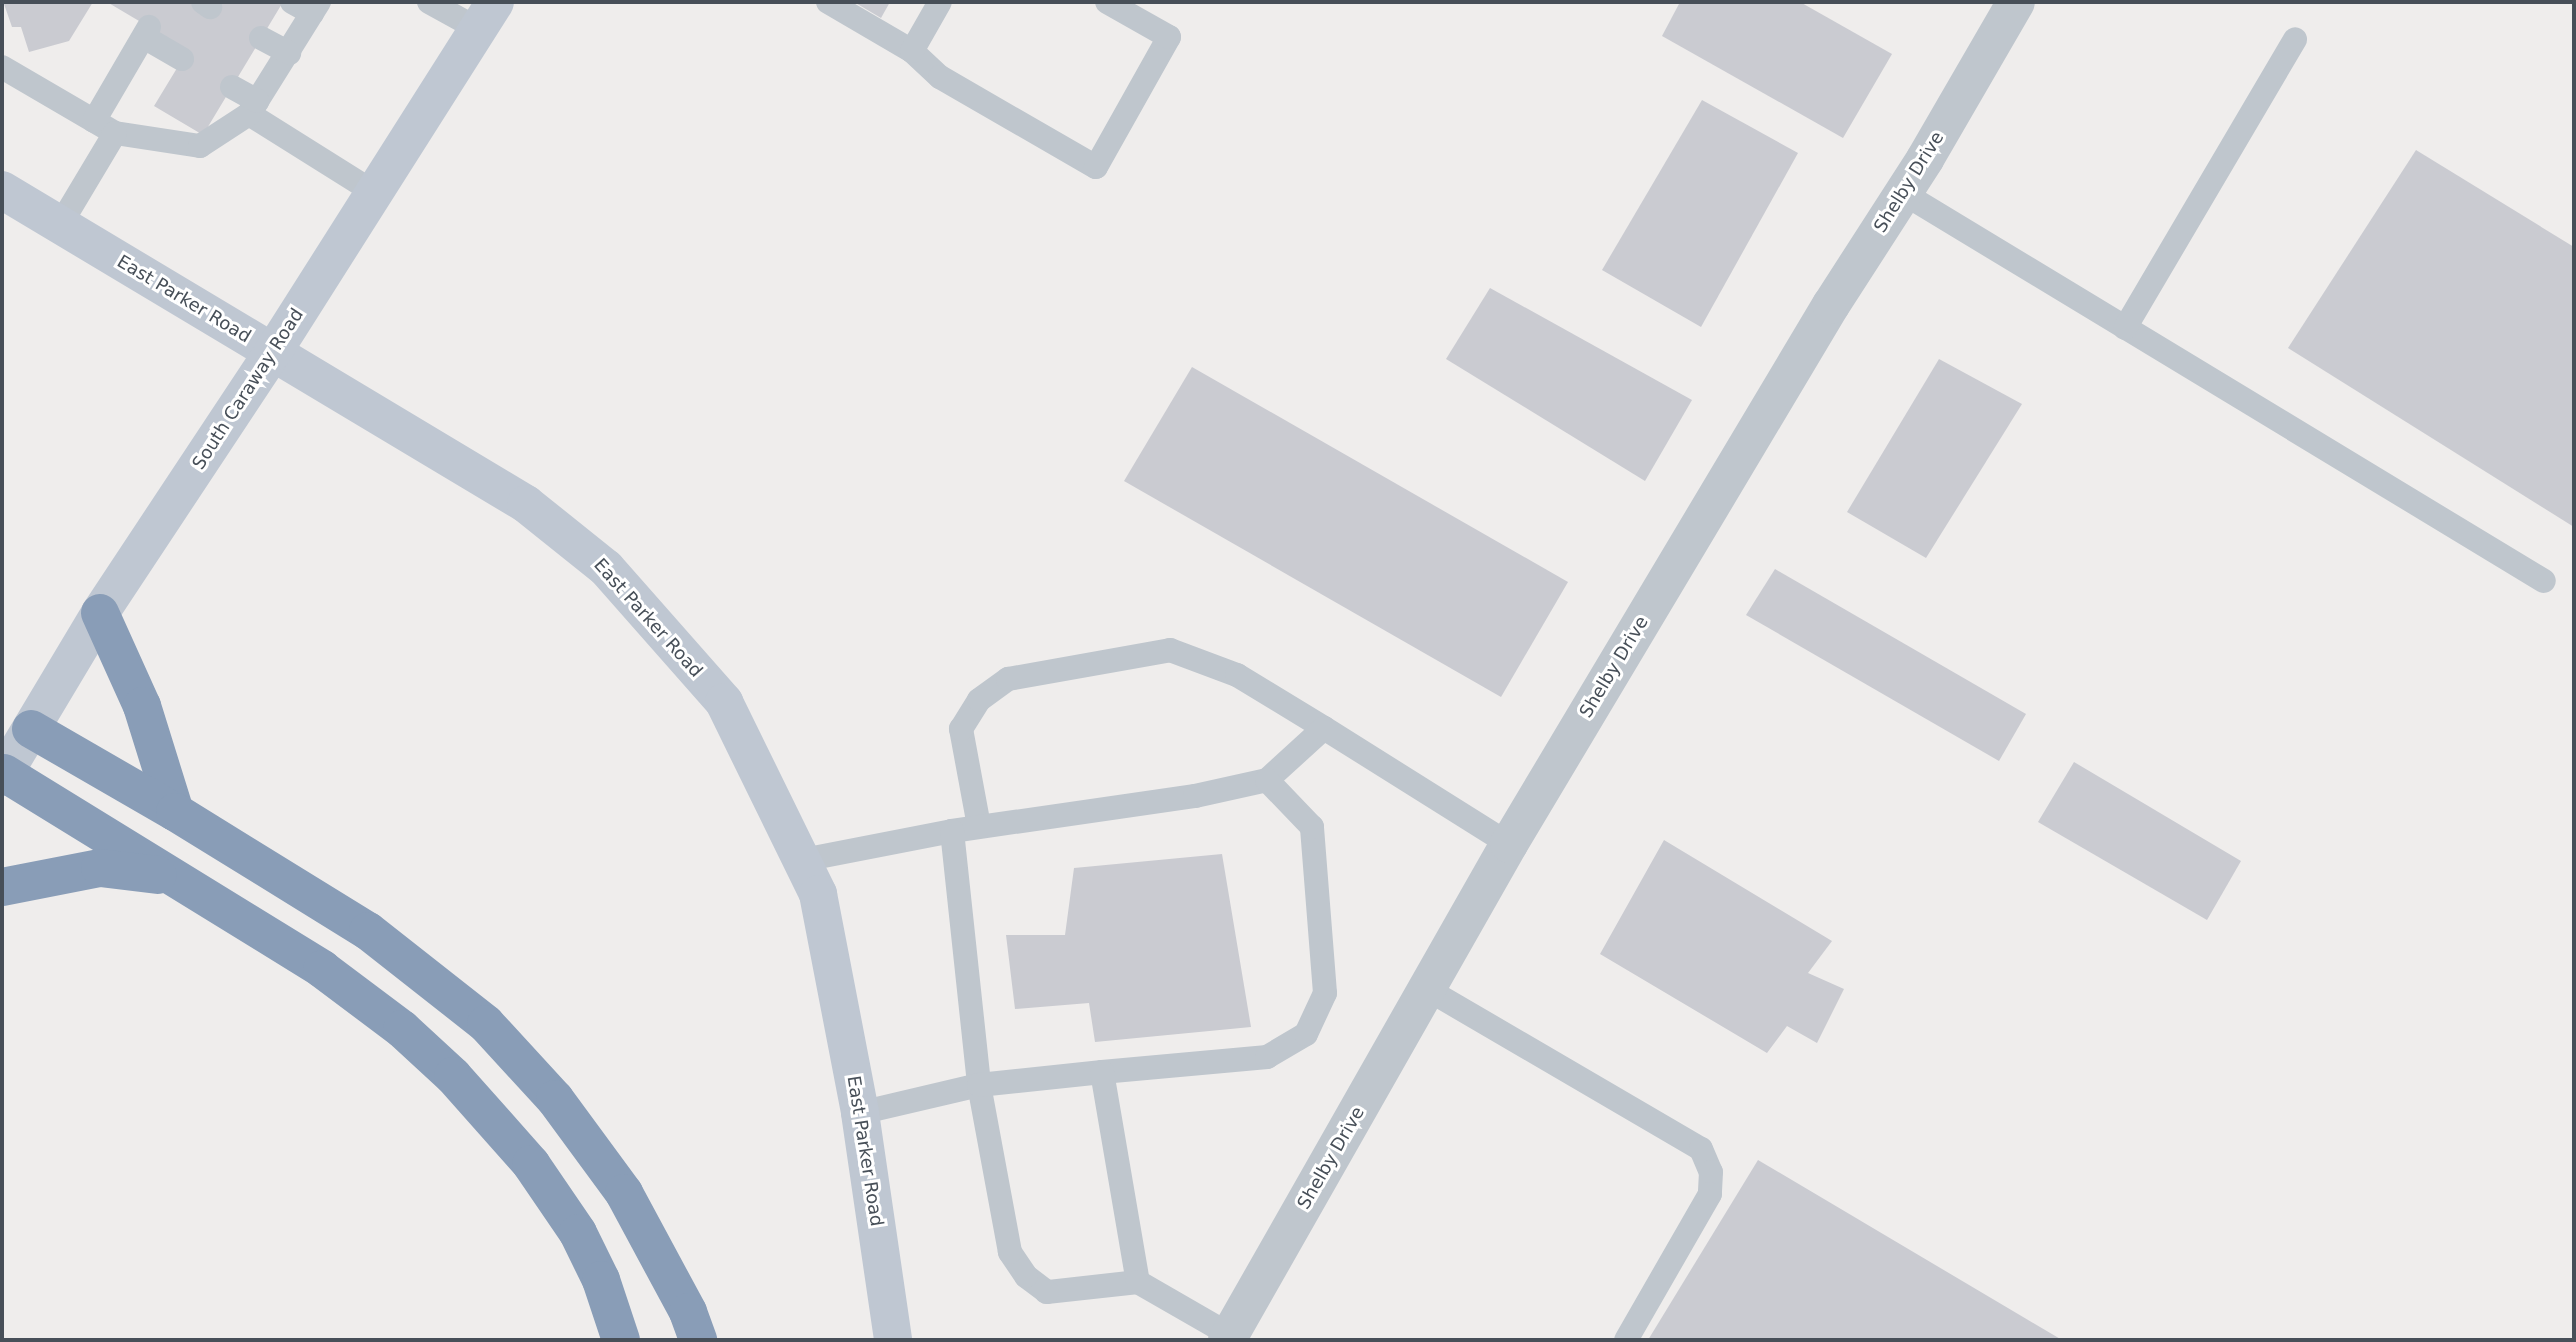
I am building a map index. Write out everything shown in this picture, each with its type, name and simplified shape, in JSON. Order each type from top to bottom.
[{"type":"highway","points":[[100,613],[142,706],[175,812]]},
{"type":"highway","points":[[31,729],[175,812],[368,931],[486,1024],[555,1099],[624,1193],[688,1312],[698,1340]]},
{"type":"highway","points":[[3,775],[322,969],[401,1030],[453,1076],[531,1164],[578,1233],[601,1280],[621,1340]]},
{"type":"highway","points":[[2,887],[100,868],[170,876]]},
{"type":"street","name":"Shelby Drive","points":[[1228,1338],[1509,844],[1830,305],[1903,193],[2016,2]]},
{"type":"street","name":"South Caraway Road","points":[[3,775],[100,613],[273,352],[486,16]]},
{"type":"street","name":"East Parker Road","points":[[2,190],[526,504],[606,568],[724,702],[818,894],[860,1114],[893,1340]]},
{"type":"lane","points":[[429,2],[486,16]]},
{"type":"lane","points":[[828,2],[912,51],[940,77],[1096,167],[1169,37],[1107,2]]},
{"type":"lane","points":[[912,51],[940,2]]},
{"type":"lane","points":[[2,68],[116,134],[200,146],[253,108],[289,53],[308,6]]},
{"type":"lane","points":[[94,121],[147,32],[182,59]]},
{"type":"lane","points":[[261,38],[289,53]]},
{"type":"lane","points":[[2125,328],[2295,39]]},
{"type":"lane","points":[[232,87],[253,108],[375,193]]},
{"type":"lane","points":[[60,225],[116,134]]},
{"type":"lane","points":[[1903,193],[2544,582]]},
{"type":"lane","points":[[979,826],[961,729],[979,700],[1008,679],[1170,650],[1237,675],[1509,844]]},
{"type":"lane","points":[[803,860],[979,826],[1195,796],[1267,780],[1324,728]]},
{"type":"lane","points":[[860,1114],[979,1084],[1266,1056],[1306,1034],[1325,993],[1311,827],[1267,780]]},
{"type":"lane","points":[[952,831],[979,1084],[1010,1252],[1026,1276],[1047,1292],[1138,1282],[1228,1338]]},
{"type":"lane","points":[[1427,989],[1701,1149],[1711,1172],[1710,1194],[1626,1340]]},
{"type":"lane","points":[[1102,1072],[1138,1282]]},
{"type":"building","points":[[93,2],[69,41],[29,52],[21,27],[12,27],[4,4]]},
{"type":"building","points":[[107,2],[188,2],[207,13],[213,2],[283,2],[203,135],[154,106],[188,50]]},
{"type":"building","points":[[854,2],[890,2],[881,18]]},
{"type":"building","points":[[1680,2],[1800,2],[1892,54],[1843,138],[1662,36]]},
{"type":"building","points":[[1702,100],[1798,153],[1701,327],[1602,270]]},
{"type":"building","points":[[2416,150],[2574,247],[2574,527],[2288,348]]},
{"type":"building","points":[[1490,288],[1692,400],[1645,481],[1446,359]]},
{"type":"building","points":[[1939,359],[2022,404],[1926,558],[1847,512]]},
{"type":"building","points":[[1192,367],[1568,582],[1501,697],[1124,481]]},
{"type":"building","points":[[1775,569],[2026,714],[1999,761],[1746,615]]},
{"type":"building","points":[[2074,762],[2241,861],[2207,920],[2038,822]]},
{"type":"building","points":[[1664,840],[1832,941],[1808,973],[1844,989],[1817,1043],[1787,1026],[1767,1053],[1600,954]]},
{"type":"building","points":[[1222,854],[1251,1027],[1095,1042],[1089,1003],[1015,1009],[1006,935],[1065,935],[1074,868]]},
{"type":"building","points":[[1758,1160],[2062,1340],[1648,1340]]}]
